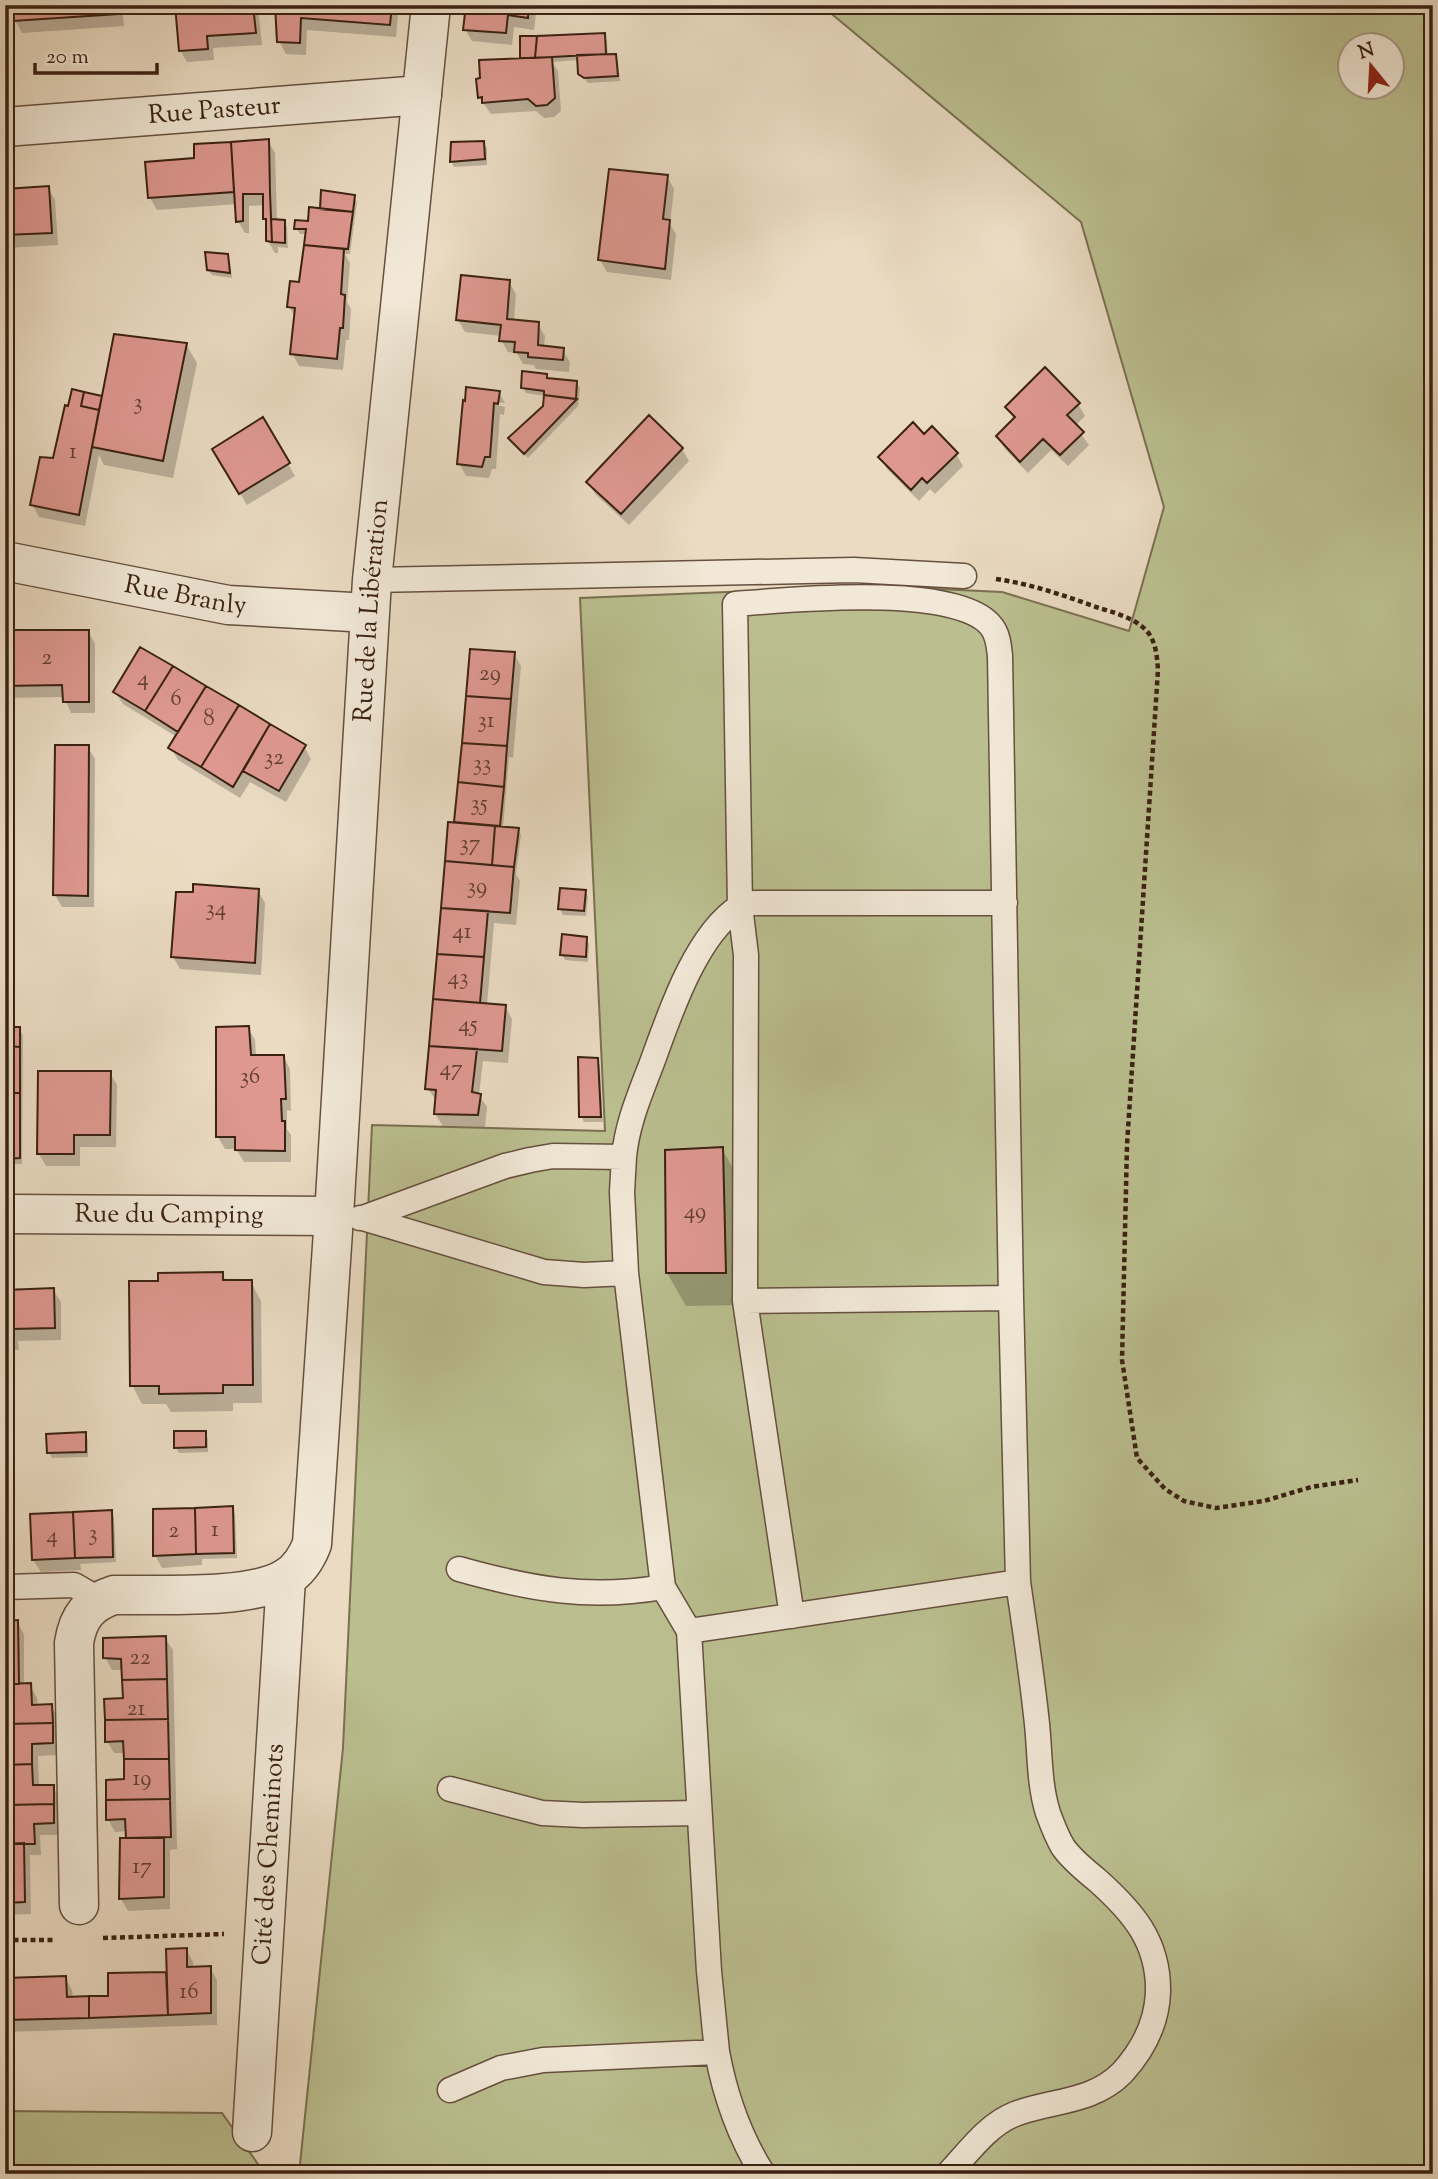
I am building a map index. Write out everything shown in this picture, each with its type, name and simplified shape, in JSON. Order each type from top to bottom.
[{"type":"street","name":"Rue de la Libération","points":[[349,1217],[370,597],[431,5]]},
{"type":"street","name":"Rue Pasteur","points":[[5,128],[422,95]]},
{"type":"street","name":"Rue Branly","points":[[5,561],[228,605],[370,597]]},
{"type":"street","name":"Rue du Camping","points":[[5,1214],[349,1217]]},
{"type":"street","points":[[80,1928],[74,1643],[76,1629],[81,1617],[100,1600],[114,1595],[250,1590],[286,1578],[306,1558],[314,1530],[349,1217]]},
{"type":"street","name":"Cité des Cheminots","points":[[252,2132],[286,1578]]},
{"type":"lane","points":[[370,597],[817,570],[964,576]]},
{"type":"lane","points":[[792,1616],[745,1301],[746,955],[740,906],[735,604],[852,596],[918,601],[966,610],[981,617],[992,626],[998,638],[1000,656],[1017,1582],[1031,1666],[1048,1811],[1063,1846],[1073,1859],[1115,1897],[1140,1927],[1156,1963],[1157,2000],[1153,2021],[1144,2043],[1120,2075],[1103,2088],[1086,2096],[1024,2111],[1000,2122],[948,2174]]},
{"type":"lane","points":[[763,2174],[740,2130],[722,2077],[711,2001],[689,1631],[663,1587],[626,1273],[622,1192],[626,1132],[677,994],[707,941],[740,906],[754,903],[1005,903]]},
{"type":"lane","points":[[349,1217],[518,1163],[553,1156],[624,1157]]},
{"type":"lane","points":[[349,1217],[544,1272],[626,1273]]},
{"type":"lane","points":[[745,1301],[1011,1298]]},
{"type":"lane","points":[[460,1569],[527,1587],[558,1591],[608,1594],[663,1587]]},
{"type":"lane","points":[[689,1631],[1017,1582]]},
{"type":"lane","points":[[5,1587],[74,1585],[100,1600]]},
{"type":"lane","points":[[450,1788],[521,1808],[561,1815],[699,1813]]},
{"type":"lane","points":[[450,2090],[501,2068],[543,2060],[718,2052]]},
{"type":"path","points":[[964,576],[1025,584],[1118,614],[1146,630],[1157,656],[1127,1145],[1122,1360],[1137,1458],[1165,1489],[1184,1501],[1216,1508],[1264,1501],[1311,1486],[1358,1480]]},
{"type":"path","points":[[5,1940],[80,1928],[263,1933]]},
{"type":"green space","points":[[821,5],[1433,5],[1433,2174],[299,2174],[343,1748],[372,1125],[605,1131],[580,598],[874,586],[1002,592],[1129,631],[1164,507],[1081,222]]},
{"type":"green space","points":[[5,2111],[222,2113],[265,2174],[5,2174]]},
{"type":"building","points":[[12,5],[117,5],[118,14],[13,21]]},
{"type":"building","points":[[175,5],[253,5],[256,33],[207,36],[208,49],[179,51]]},
{"type":"building","points":[[275,5],[392,5],[390,25],[301,18],[300,43],[277,42]]},
{"type":"building","points":[[466,5],[529,5],[528,18],[508,15],[506,33],[463,30]]},
{"type":"building","points":[[605,33],[606,54],[535,58],[537,36]]},
{"type":"building","points":[[520,36],[537,36],[535,58],[520,58]]},
{"type":"building","points":[[616,54],[618,76],[584,78],[578,74],[577,55]]},
{"type":"building","points":[[552,57],[555,98],[547,105],[536,106],[528,99],[482,103],[482,97],[478,98],[476,79],[480,78],[479,60]]},
{"type":"building","points":[[269,139],[272,242],[266,241],[263,194],[243,194],[243,221],[236,222],[231,142]]},
{"type":"building","points":[[484,141],[485,159],[450,162],[451,142]]},
{"type":"building","points":[[231,142],[234,192],[148,198],[145,162],[194,158],[194,144]]},
{"type":"building","points":[[609,169],[668,175],[663,219],[670,220],[665,269],[598,260]]},
{"type":"building","points":[[49,186],[52,233],[5,235],[5,189]]},
{"type":"building","points":[[321,190],[355,195],[353,212],[320,209]]},
{"type":"building","points":[[309,207],[353,212],[348,249],[304,245],[306,229],[294,229],[295,220],[308,221]]},
{"type":"building","points":[[271,219],[285,220],[285,243],[272,242]]},
{"type":"building","points":[[304,245],[344,249],[341,294],[345,295],[343,328],[340,328],[337,359],[290,354],[295,308],[287,307],[290,281],[299,282]]},
{"type":"building","points":[[205,252],[228,254],[230,273],[207,270]]},
{"type":"building","points":[[461,275],[510,280],[507,319],[539,322],[538,345],[564,348],[563,360],[528,357],[528,353],[514,352],[515,342],[499,341],[501,325],[456,320]]},
{"type":"building","points":[[114,334],[187,343],[163,461],[92,447]]},
{"type":"building","points":[[1045,367],[1080,403],[1067,415],[1084,432],[1060,455],[1043,439],[1020,462],[996,436],[1015,417],[1005,407]]},
{"type":"building","points":[[522,371],[547,374],[547,378],[577,381],[576,399],[544,395],[544,391],[521,388]]},
{"type":"building","points":[[466,387],[500,391],[498,404],[494,403],[490,457],[485,457],[482,467],[457,464]]},
{"type":"building","points":[[72,389],[84,392],[81,406],[99,410],[79,515],[30,505],[40,457],[53,458],[65,405],[68,406]]},
{"type":"building","points":[[84,392],[102,396],[99,410],[81,406]]},
{"type":"building","points":[[544,395],[577,399],[524,454],[508,438],[543,406]]},
{"type":"building","points":[[649,415],[683,448],[621,514],[586,482]]},
{"type":"building","points":[[263,417],[290,463],[239,494],[212,449]]},
{"type":"building","points":[[913,422],[924,434],[932,426],[958,453],[927,483],[922,478],[911,490],[878,457]]},
{"type":"building","points":[[5,630],[89,630],[89,702],[63,702],[62,685],[5,686]]},
{"type":"building","points":[[140,647],[173,666],[145,711],[113,692]]},
{"type":"building","points":[[470,649],[515,652],[511,699],[466,696]]},
{"type":"building","points":[[173,666],[206,686],[178,732],[145,711]]},
{"type":"building","points":[[206,686],[239,705],[201,767],[168,748]]},
{"type":"building","points":[[466,696],[511,699],[507,746],[462,743]]},
{"type":"building","points":[[239,705],[270,724],[233,787],[201,767]]},
{"type":"building","points":[[270,724],[306,745],[279,791],[243,771]]},
{"type":"building","points":[[462,743],[507,746],[504,787],[458,782]]},
{"type":"building","points":[[55,745],[89,745],[88,896],[53,895]]},
{"type":"building","points":[[458,782],[504,787],[500,826],[454,822]]},
{"type":"building","points":[[448,822],[495,826],[492,865],[445,861]]},
{"type":"building","points":[[495,826],[519,828],[514,867],[492,865]]},
{"type":"building","points":[[445,861],[514,867],[510,913],[441,908]]},
{"type":"building","points":[[193,884],[259,889],[255,963],[171,957],[176,892],[193,892]]},
{"type":"building","points":[[560,888],[586,890],[584,911],[558,909]]},
{"type":"building","points":[[441,908],[488,911],[484,957],[437,954]]},
{"type":"building","points":[[562,934],[587,937],[586,957],[560,955]]},
{"type":"building","points":[[437,954],[484,957],[480,1003],[433,999]]},
{"type":"building","points":[[433,999],[506,1005],[502,1051],[429,1046]]},
{"type":"building","points":[[249,1026],[251,1055],[284,1055],[286,1099],[281,1099],[282,1121],[285,1121],[285,1151],[235,1150],[235,1137],[216,1137],[216,1027]]},
{"type":"building","points":[[5,1027],[20,1027],[20,1047],[5,1046]]},
{"type":"building","points":[[5,1046],[20,1047],[20,1093],[5,1093]]},
{"type":"building","points":[[429,1046],[477,1049],[472,1092],[481,1094],[478,1115],[434,1114],[436,1090],[425,1089]]},
{"type":"building","points":[[578,1057],[598,1058],[601,1117],[579,1117]]},
{"type":"building","points":[[38,1071],[111,1071],[110,1135],[74,1135],[74,1154],[37,1154]]},
{"type":"building","points":[[5,1093],[20,1093],[20,1158],[5,1159]]},
{"type":"building","points":[[723,1147],[726,1273],[666,1273],[665,1150]]},
{"type":"building","points":[[223,1272],[223,1280],[252,1280],[253,1385],[223,1385],[223,1393],[159,1394],[159,1386],[130,1386],[129,1281],[158,1281],[158,1273]]},
{"type":"building","points":[[54,1288],[55,1328],[12,1329],[13,1339],[6,1339],[5,1354],[5,1290]]},
{"type":"building","points":[[174,1431],[206,1431],[206,1447],[174,1448]]},
{"type":"building","points":[[86,1432],[86,1452],[47,1453],[46,1434]]},
{"type":"building","points":[[233,1506],[234,1553],[196,1554],[195,1508]]},
{"type":"building","points":[[195,1508],[196,1554],[153,1556],[153,1509]]},
{"type":"building","points":[[112,1510],[113,1557],[75,1558],[73,1512]]},
{"type":"building","points":[[73,1512],[75,1558],[32,1560],[30,1514]]},
{"type":"building","points":[[18,1620],[19,1684],[5,1684],[5,1621]]},
{"type":"building","points":[[166,1636],[167,1679],[122,1680],[121,1659],[103,1658],[103,1638]]},
{"type":"building","points":[[167,1679],[168,1719],[105,1720],[104,1699],[123,1698],[122,1680]]},
{"type":"building","points":[[31,1683],[32,1705],[52,1704],[53,1723],[5,1724],[5,1684]]},
{"type":"building","points":[[168,1719],[169,1759],[124,1759],[123,1741],[105,1742],[105,1720]]},
{"type":"building","points":[[53,1723],[53,1743],[32,1744],[32,1764],[5,1765],[5,1724]]},
{"type":"building","points":[[124,1759],[169,1759],[170,1799],[106,1800],[106,1780],[124,1779]]},
{"type":"building","points":[[32,1764],[33,1785],[54,1785],[54,1804],[5,1805],[5,1765]]},
{"type":"building","points":[[170,1799],[171,1837],[126,1838],[125,1819],[106,1820],[106,1800]]},
{"type":"building","points":[[54,1804],[54,1823],[34,1824],[35,1844],[5,1844],[5,1805]]},
{"type":"building","points":[[120,1838],[164,1838],[164,1897],[119,1899]]},
{"type":"building","points":[[24,1843],[25,1902],[5,1903],[5,1844]]},
{"type":"building","points":[[187,1948],[187,1967],[211,1966],[211,2013],[168,2015],[166,1949]]},
{"type":"building","points":[[166,1972],[168,2015],[89,2018],[89,1996],[108,1996],[108,1973]]},
{"type":"building","points":[[66,1976],[67,1997],[89,1996],[89,2018],[6,2020],[5,1978]]}]
